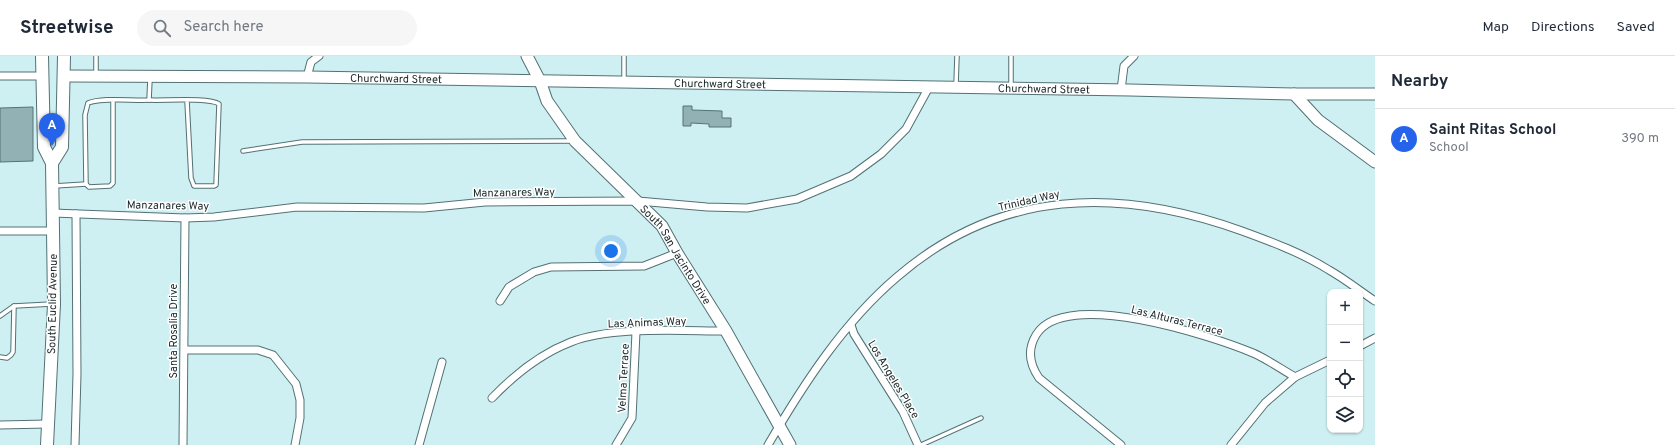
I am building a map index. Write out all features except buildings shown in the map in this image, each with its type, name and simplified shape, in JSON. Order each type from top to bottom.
[{"type":"main road","name":"South Euclid Avenue","points":[[42,56],[44,147],[52,163],[53,213],[54,304],[47,445]]},
{"type":"main road","points":[[52,163],[62,147],[64,56]]},
{"type":"street","points":[[307,77],[311,62],[319,56]]},
{"type":"street","name":"South San Jacinto Drive","points":[[527,56],[540,81],[547,101],[575,141],[662,226],[677,253],[726,331],[790,445]]},
{"type":"street","points":[[1121,90],[1124,66],[1134,56]]},
{"type":"street","points":[[0,76],[42,76]]},
{"type":"street","name":"Churchward Street","points":[[64,76],[307,77],[1294,94],[1375,94]]},
{"type":"street","name":"Manzanares Way","points":[[53,213],[185,218],[214,217],[297,207],[424,208],[485,202],[638,201],[707,207],[747,208],[797,199],[824,189],[851,176],[881,154],[906,129],[929,87]]},
{"type":"street","points":[[1294,94],[1318,120],[1375,162]]},
{"type":"street","name":"Trinidad Way","points":[[768,445],[819,363],[865,308],[897,277],[921,258],[952,238],[1005,215],[1049,204],[1072,202],[1113,202],[1144,206],[1203,218],[1289,249],[1329,270],[1375,301]]},
{"type":"street","points":[[75,445],[77,374],[76,214]]},
{"type":"street","name":"Santa Rosalia Drive","points":[[183,445],[185,218]]},
{"type":"street","points":[[0,231],[53,231]]},
{"type":"street","points":[[500,301],[509,287],[534,272],[551,267],[644,266],[677,253]]},
{"type":"street","name":"Las Alturas Terrace","points":[[1121,445],[1039,378],[1035,372],[1030,358],[1032,343],[1040,330],[1050,321],[1065,316],[1096,315],[1153,323],[1199,334],[1248,351],[1295,377]]},
{"type":"street","name":"Los Angeles Place","points":[[851,325],[854,334],[903,412],[920,445]]},
{"type":"street","name":"Las Animas Way","points":[[492,398],[511,378],[542,355],[567,344],[612,332],[726,331]]},
{"type":"street","name":"Velma Terrace","points":[[616,445],[632,418],[636,332]]},
{"type":"street","points":[[1363,344],[1375,338]]},
{"type":"street","points":[[185,350],[258,350],[273,355],[296,384],[300,400],[300,418],[295,445]]},
{"type":"street","points":[[1231,445],[1265,403],[1295,377],[1328,361]]},
{"type":"street","points":[[420,445],[442,362]]},
{"type":"street","points":[[0,426],[47,424]]},
{"type":"lane","points":[[96,56],[96,76]]},
{"type":"lane","points":[[624,56],[624,82]]},
{"type":"lane","points":[[956,88],[957,56]]},
{"type":"lane","points":[[1011,56],[1011,89]]},
{"type":"lane","points":[[149,100],[150,77]]},
{"type":"lane","points":[[86,184],[86,108],[88,103],[93,101],[149,100],[214,101],[219,104],[216,185],[194,186],[191,178],[187,101]]},
{"type":"lane","points":[[52,186],[86,184],[89,187],[96,188],[110,186],[113,183],[113,101]]},
{"type":"lane","points":[[243,151],[302,142],[575,141]]},
{"type":"lane","points":[[0,316],[14,306],[54,304]]},
{"type":"lane","points":[[0,357],[7,358],[11,356],[13,352],[14,306]]},
{"type":"lane","points":[[920,445],[981,418]]},
{"type":"place","name":"Saint Ritas School","points":[[52,146]]}]
